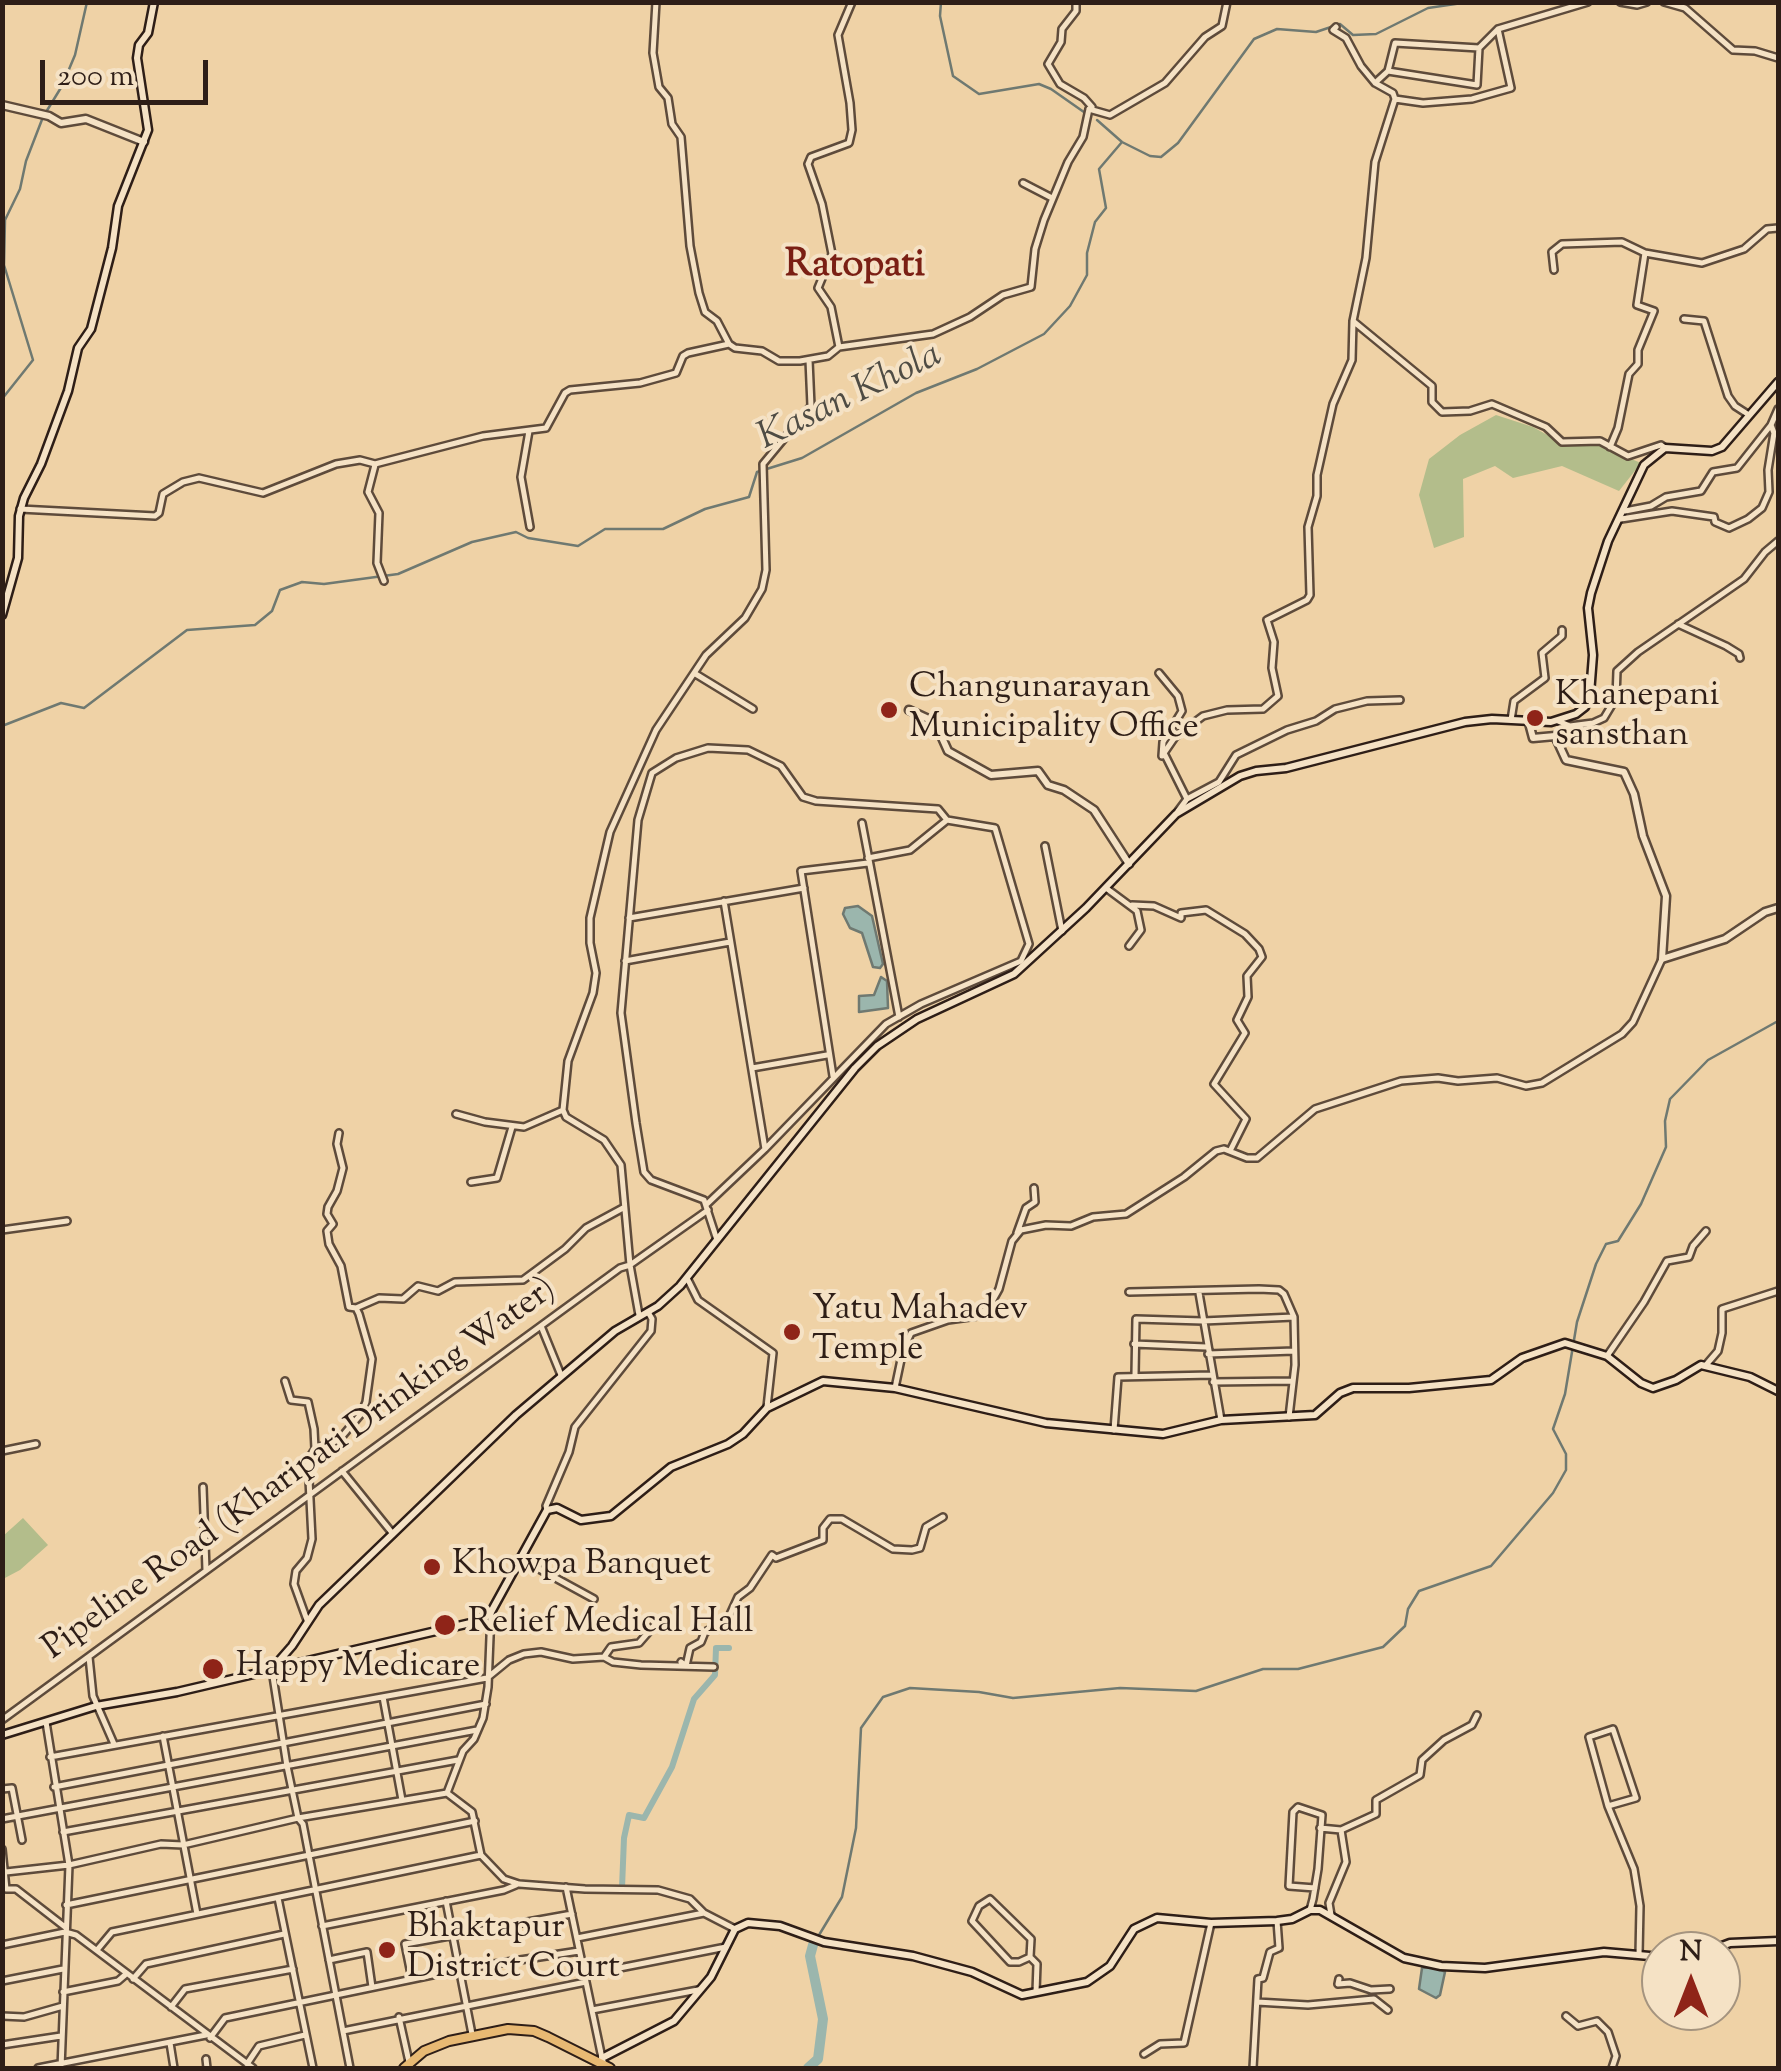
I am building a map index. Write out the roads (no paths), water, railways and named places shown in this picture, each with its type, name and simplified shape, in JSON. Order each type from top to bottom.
[{"type":"main road","points":[[2,615],[18,558],[20,509],[68,391],[78,348],[91,329],[118,206],[144,142],[148,122],[136,58],[148,33],[154,2]]},
{"type":"main road","points":[[2,104],[61,123],[86,118],[144,142]]},
{"type":"main road","points":[[272,1670],[307,1620],[393,1534],[561,1375],[666,1298],[686,1278],[855,1068],[877,1046],[916,1019],[1014,974],[1062,932],[1176,814],[1240,776],[1256,771],[1286,768],[1465,722],[1558,721],[1585,707],[1590,694],[1592,656],[1589,601],[1608,541],[1644,465],[1666,448],[1712,451],[1739,431],[1778,382]]},
{"type":"main road","points":[[909,710],[935,722],[948,751],[991,775],[1038,771],[1048,785],[1064,790],[1094,810],[1129,864]]},
{"type":"main road","points":[[1529,723],[1533,738],[1555,736],[1566,760],[1624,772],[1634,794],[1636,817],[1666,896],[1662,959],[1724,939],[1765,912],[1778,908]]},
{"type":"main road","points":[[2,1735],[96,1706],[177,1692],[466,1626],[485,1618],[547,1510],[555,1508],[584,1520],[611,1516],[671,1467],[736,1440],[767,1408],[823,1382],[895,1388],[1046,1423],[1163,1434],[1220,1420],[1319,1414],[1341,1392],[1353,1388],[1409,1388],[1491,1380],[1522,1358],[1565,1343],[1607,1356],[1641,1384],[1653,1388],[1676,1380],[1699,1365],[1750,1377],[1778,1391]]},
{"type":"main road","points":[[406,2065],[424,2050],[472,2034],[508,2029],[534,2031],[605,2064],[661,2030],[711,1977],[735,1929],[748,1923],[762,1923],[824,1942],[913,1956],[972,1972],[1020,1994],[1080,1985],[1112,1962],[1129,1934],[1148,1920],[1158,1918],[1211,1923],[1277,1921],[1310,1910],[1331,1915],[1404,1958],[1442,1966],[1485,1968],[1604,1952],[1639,1956]]},
{"type":"main road","points":[[1741,1943],[1778,1941]]},
{"type":"street","points":[[656,2],[653,53],[658,86],[668,98],[672,124],[680,137],[696,275],[705,312],[735,348],[762,351],[779,361],[828,356],[839,346],[933,334],[970,318],[1003,295],[1031,287],[1034,248],[1052,198],[1083,137],[1092,107],[1060,84],[1048,64],[1061,42],[1062,29],[1076,11],[1076,2]]},
{"type":"street","points":[[839,346],[831,308],[818,288],[832,254],[822,204],[808,164],[811,157],[849,143],[850,103],[838,35],[852,2]]},
{"type":"street","points":[[1089,109],[1110,115],[1165,83],[1204,37],[1222,26],[1227,2]]},
{"type":"street","points":[[1388,71],[1477,85],[1479,48],[1498,28],[1588,2]]},
{"type":"street","points":[[1620,2],[1637,6],[1647,2]]},
{"type":"street","points":[[1664,2],[1685,8],[1734,50],[1778,58]]},
{"type":"street","points":[[1164,758],[1175,736],[1203,716],[1262,708],[1278,696],[1272,668],[1274,642],[1267,620],[1308,600],[1310,594],[1308,527],[1333,404],[1352,360],[1353,320],[1366,258],[1375,162],[1395,99],[1394,93],[1375,83],[1361,66],[1346,38],[1332,30],[1336,27]]},
{"type":"street","points":[[1395,99],[1422,103],[1472,99],[1510,88],[1498,28]]},
{"type":"street","points":[[1375,83],[1388,71],[1395,43],[1479,48]]},
{"type":"street","points":[[1023,183],[1052,198]]},
{"type":"street","points":[[1554,270],[1551,254],[1562,244],[1622,242],[1645,253],[1702,264],[1744,249],[1767,229],[1778,228]]},
{"type":"street","points":[[1610,446],[1618,428],[1629,374],[1638,364],[1638,350],[1654,312],[1636,305],[1645,253]]},
{"type":"street","points":[[1684,319],[1704,321],[1728,396],[1749,415]]},
{"type":"street","points":[[1353,320],[1432,386],[1432,402],[1442,412],[1470,411],[1492,404],[1546,427],[1562,442],[1600,441],[1628,456],[1661,445],[1666,448]]},
{"type":"street","points":[[20,509],[155,516],[160,512],[163,494],[199,478],[262,493],[336,464],[360,460],[376,464],[483,436],[546,428],[564,393],[570,390],[640,383],[676,373],[688,353],[729,344]]},
{"type":"street","points":[[639,1315],[623,1208],[621,1165],[592,1131],[566,1116],[563,1110],[568,1061],[593,993],[596,973],[590,918],[610,832],[656,730],[694,672],[745,618],[762,589],[766,570],[763,464],[811,406],[809,360]]},
{"type":"street","points":[[1623,515],[1666,498],[1700,491],[1713,472],[1736,468],[1771,425],[1778,409]]},
{"type":"street","points":[[1623,515],[1672,511],[1714,517],[1715,522],[1729,528],[1748,519],[1762,508],[1769,492],[1774,434],[1771,425]]},
{"type":"street","points":[[529,431],[521,477],[530,527]]},
{"type":"street","points":[[376,464],[368,492],[379,513],[377,563],[384,581]]},
{"type":"street","points":[[1558,721],[1570,726],[1604,718],[1616,698],[1617,671],[1744,578],[1778,541]]},
{"type":"street","points":[[1678,624],[1726,646],[1740,658]]},
{"type":"street","points":[[1511,720],[1514,702],[1544,678],[1542,653],[1562,636],[1562,630]]},
{"type":"street","points":[[694,672],[754,709]]},
{"type":"street","points":[[1159,674],[1178,696],[1182,711],[1161,751],[1187,798]]},
{"type":"street","points":[[1176,814],[1187,798],[1219,782],[1236,756],[1287,730],[1335,709],[1366,701],[1400,700]]},
{"type":"street","points":[[717,1240],[704,1200],[651,1180],[644,1172],[621,1013],[642,800],[652,774],[676,758],[708,748],[748,750],[781,766],[803,797],[938,809],[947,820],[910,850],[802,872],[833,1076]]},
{"type":"street","name":"Pipeline Road (Kharipati Drinking Water)","points":[[2,1720],[707,1207],[886,1024],[1022,961],[1030,944],[997,830],[947,820]]},
{"type":"street","points":[[862,824],[899,1017]]},
{"type":"street","points":[[1045,846],[1062,932]]},
{"type":"street","points":[[628,918],[804,888]]},
{"type":"street","points":[[1106,888],[1136,911],[1140,930],[1129,946]]},
{"type":"street","points":[[724,901],[766,1149]]},
{"type":"street","points":[[1132,906],[1154,906],[1181,918],[1181,913],[1206,910],[1245,934],[1259,949],[1262,957],[1247,976],[1248,997],[1237,1020],[1245,1033],[1214,1084],[1246,1119],[1230,1151]]},
{"type":"street","points":[[625,961],[730,942]]},
{"type":"street","points":[[1017,1233],[1036,1226],[1066,1226],[1093,1217],[1126,1214],[1216,1151],[1257,1158],[1315,1109],[1401,1081],[1497,1078],[1526,1086],[1542,1083],[1622,1034],[1634,1022],[1662,959]]},
{"type":"street","points":[[752,1068],[827,1055]]},
{"type":"street","points":[[456,1114],[524,1127],[563,1110]]},
{"type":"street","points":[[471,1182],[497,1178],[512,1127]]},
{"type":"street","points":[[339,1133],[337,1144],[343,1168],[338,1191],[328,1206],[333,1224],[327,1231],[341,1266],[349,1308],[380,1298],[402,1299],[418,1286],[438,1291],[455,1282],[523,1280],[586,1228],[623,1208]]},
{"type":"street","points":[[895,1388],[911,1333],[948,1320],[977,1316],[989,1307],[999,1289],[1012,1240],[1026,1208],[1035,1202],[1034,1188]]},
{"type":"street","points":[[2,1230],[67,1222]]},
{"type":"street","points":[[1607,1356],[1667,1261],[1689,1257],[1706,1231]]},
{"type":"street","points":[[686,1278],[698,1300],[773,1353],[767,1408]]},
{"type":"street","points":[[1128,1292],[1279,1290],[1291,1304],[1294,1317],[1288,1416]]},
{"type":"street","points":[[1706,1366],[1718,1351],[1722,1309],[1778,1291]]},
{"type":"street","points":[[1199,1293],[1220,1420]]},
{"type":"street","points":[[315,1448],[338,1440],[361,1414],[366,1402],[372,1359],[356,1308]]},
{"type":"street","points":[[547,1510],[578,1422],[651,1331],[648,1310]]},
{"type":"street","points":[[1135,1374],[1136,1319],[1294,1317]]},
{"type":"street","points":[[541,1326],[561,1375]]},
{"type":"street","points":[[1134,1344],[1208,1350],[1294,1350]]},
{"type":"street","points":[[1114,1430],[1116,1382],[1123,1375],[1292,1381]]},
{"type":"street","points":[[286,1382],[291,1400],[308,1402],[315,1448],[308,1460],[313,1525],[310,1549],[296,1570],[294,1584],[307,1620]]},
{"type":"street","points":[[2,1451],[36,1444]]},
{"type":"street","points":[[342,1471],[393,1534]]},
{"type":"street","points":[[203,1487],[206,1570]]},
{"type":"street","points":[[684,1664],[690,1648],[702,1642],[705,1632],[727,1621],[738,1597],[750,1588],[772,1555],[776,1558],[823,1540],[823,1528],[830,1519],[842,1519],[893,1549],[912,1550],[920,1548],[926,1527],[943,1517]]},
{"type":"street","points":[[519,1558],[594,1599]]},
{"type":"street","points":[[446,1793],[486,1704],[491,1612]]},
{"type":"street","points":[[604,1657],[611,1647],[639,1643],[659,1620]]},
{"type":"street","points":[[50,1757],[488,1678],[509,1660],[524,1654],[542,1652],[574,1659],[604,1657],[613,1662],[714,1666]]},
{"type":"street","points":[[89,1657],[96,1706],[114,1745]]},
{"type":"street","points":[[272,1670],[287,1766],[298,1818],[303,1824],[350,2068]]},
{"type":"street","points":[[382,1697],[402,1800]]},
{"type":"street","points":[[54,1787],[486,1704]]},
{"type":"street","points":[[1320,1828],[1341,1830],[1376,1814],[1376,1800],[1420,1775],[1422,1760],[1444,1740],[1472,1725],[1476,1715]]},
{"type":"street","points":[[46,1722],[69,1865],[61,2066]]},
{"type":"street","points":[[1608,1806],[1636,1798],[1613,1728],[1588,1737],[1608,1806],[1634,1869],[1640,1906],[1639,1956]]},
{"type":"street","points":[[2,1819],[477,1730]]},
{"type":"street","points":[[162,1736],[197,1914]]},
{"type":"street","points":[[64,1832],[458,1760]]},
{"type":"street","points":[[2,1790],[12,1788],[22,1840]]},
{"type":"street","points":[[6,1872],[69,1865],[161,1844],[183,1845],[298,1818],[446,1793],[472,1812],[481,1856],[504,1879],[519,1884],[658,1890],[690,1899],[704,1913],[735,1929]]},
{"type":"street","points":[[1310,1910],[1315,1888],[1322,1815],[1298,1807],[1292,1812],[1289,1886],[1315,1888]]},
{"type":"street","points":[[66,1904],[475,1821]]},
{"type":"street","points":[[1331,1915],[1329,1903],[1346,1862],[1341,1830]]},
{"type":"street","points":[[2,1849],[6,1890],[16,1890],[250,2066],[260,2046],[306,2035]]},
{"type":"street","points":[[97,1950],[112,1932],[481,1856]]},
{"type":"street","points":[[322,1926],[519,1884]]},
{"type":"street","points":[[566,1886],[605,2064]]},
{"type":"street","points":[[278,1898],[312,2068]]},
{"type":"street","points":[[1030,1957],[1010,1962],[972,1921],[979,1906],[990,1899],[1030,1940],[1030,1957],[1037,1964],[1036,1992]]},
{"type":"street","points":[[446,1902],[472,2034]]},
{"type":"street","points":[[577,1938],[704,1913]]},
{"type":"street","points":[[412,1979],[405,1944],[572,1914]]},
{"type":"street","points":[[1252,2068],[1258,1979],[1262,1978],[1270,1952],[1278,1948],[1277,1921]]},
{"type":"street","points":[[1144,2054],[1160,2044],[1184,2043],[1211,1923]]},
{"type":"street","points":[[2,1945],[65,1930]]},
{"type":"street","points":[[133,1979],[146,1964],[285,1934]]},
{"type":"street","points":[[342,2031],[726,1947]]},
{"type":"street","points":[[38,2068],[208,2036],[225,2018],[461,1969],[579,1951]]},
{"type":"street","points":[[329,1960],[366,1952],[372,1987]]},
{"type":"street","points":[[2,1981],[63,1969]]},
{"type":"street","points":[[170,2008],[185,1990],[293,1970]]},
{"type":"street","points":[[63,1992],[118,1982],[125,1974]]},
{"type":"street","points":[[1337,2001],[1338,1982],[1371,1990],[1390,1989]]},
{"type":"street","points":[[592,2010],[701,1990]]},
{"type":"street","points":[[1257,2002],[1308,2005],[1374,1999],[1388,2010]]},
{"type":"street","points":[[2,2016],[24,2017],[63,2006]]},
{"type":"street","points":[[1566,2016],[1578,2026],[1597,2021],[1608,2032],[1616,2056],[1612,2068]]},
{"type":"street","points":[[399,2018],[406,2065]]},
{"type":"street","points":[[2,2044],[60,2036]]},
{"type":"street","points":[[170,2043],[174,2068]]},
{"type":"street","points":[[206,2059],[207,2068]]},
{"type":"water","points":[[858,906],[872,916],[883,964],[880,968],[873,967],[862,933],[850,928],[843,914],[845,908]]},
{"type":"water","points":[[881,977],[887,981],[888,1008],[859,1012],[859,996],[874,995]]},
{"type":"water","points":[[1435,1967],[1445,1972],[1436,1998],[1419,1989],[1422,1968]]},
{"type":"waterway","points":[[2,399],[33,360],[4,265],[5,220],[20,189],[43,117],[75,55],[87,2]]},
{"type":"waterway","name":"Kasan Khola","points":[[941,2],[940,16],[953,76],[979,94],[1039,84],[1091,117]]},
{"type":"waterway","points":[[1097,120],[1122,142],[1150,156],[1161,157],[1178,143],[1254,39],[1277,29],[1316,32],[1340,24],[1353,35],[1376,34],[1428,8],[1469,2]]},
{"type":"waterway","name":"Kasan Khola","points":[[2,726],[61,703],[84,708],[187,630],[255,625],[272,611],[280,590],[302,582],[324,584],[398,574],[472,542],[516,532],[528,538],[578,546],[605,529],[663,529],[705,509],[749,497],[757,472],[802,458],[916,393],[977,369],[1044,334],[1070,306],[1087,275],[1087,253],[1095,222],[1106,208],[1099,169],[1122,142]]},
{"type":"waterway","points":[[813,1945],[842,1897],[856,1828],[861,1728],[883,1697],[910,1688],[1013,1698],[1120,1688],[1196,1691],[1263,1669],[1298,1669],[1383,1647],[1405,1626],[1408,1609],[1419,1591],[1491,1566],[1553,1493],[1566,1470],[1566,1454],[1553,1429],[1565,1394],[1577,1322],[1606,1244],[1618,1241],[1641,1204],[1666,1147],[1665,1121],[1670,1099],[1708,1060],[1778,1021]]},
{"type":"waterway","points":[[622,1888],[629,1815],[644,1818],[672,1767],[694,1699],[715,1675],[716,1648],[729,1648]]},
{"type":"waterway","points":[[808,2068],[818,2059],[823,2019],[810,1956],[813,1945]]},
{"type":"place","name":"Changunarayan Municipality Office","points":[[889,710]]},
{"type":"place","name":"Khanepani sansthan","points":[[1535,718]]},
{"type":"place","name":"Yatu Mahadev Temple","points":[[792,1332]]},
{"type":"place","name":"Khowpa Banquet","points":[[432,1567]]},
{"type":"place","name":"Relief Medical Hall","points":[[445,1625]]},
{"type":"place","name":"Happy Medicare","points":[[213,1669]]},
{"type":"place","name":"Bhaktapur District Court","points":[[387,1950]]},
{"type":"district","name":"Ratopati","points":[[855,269]]}]
